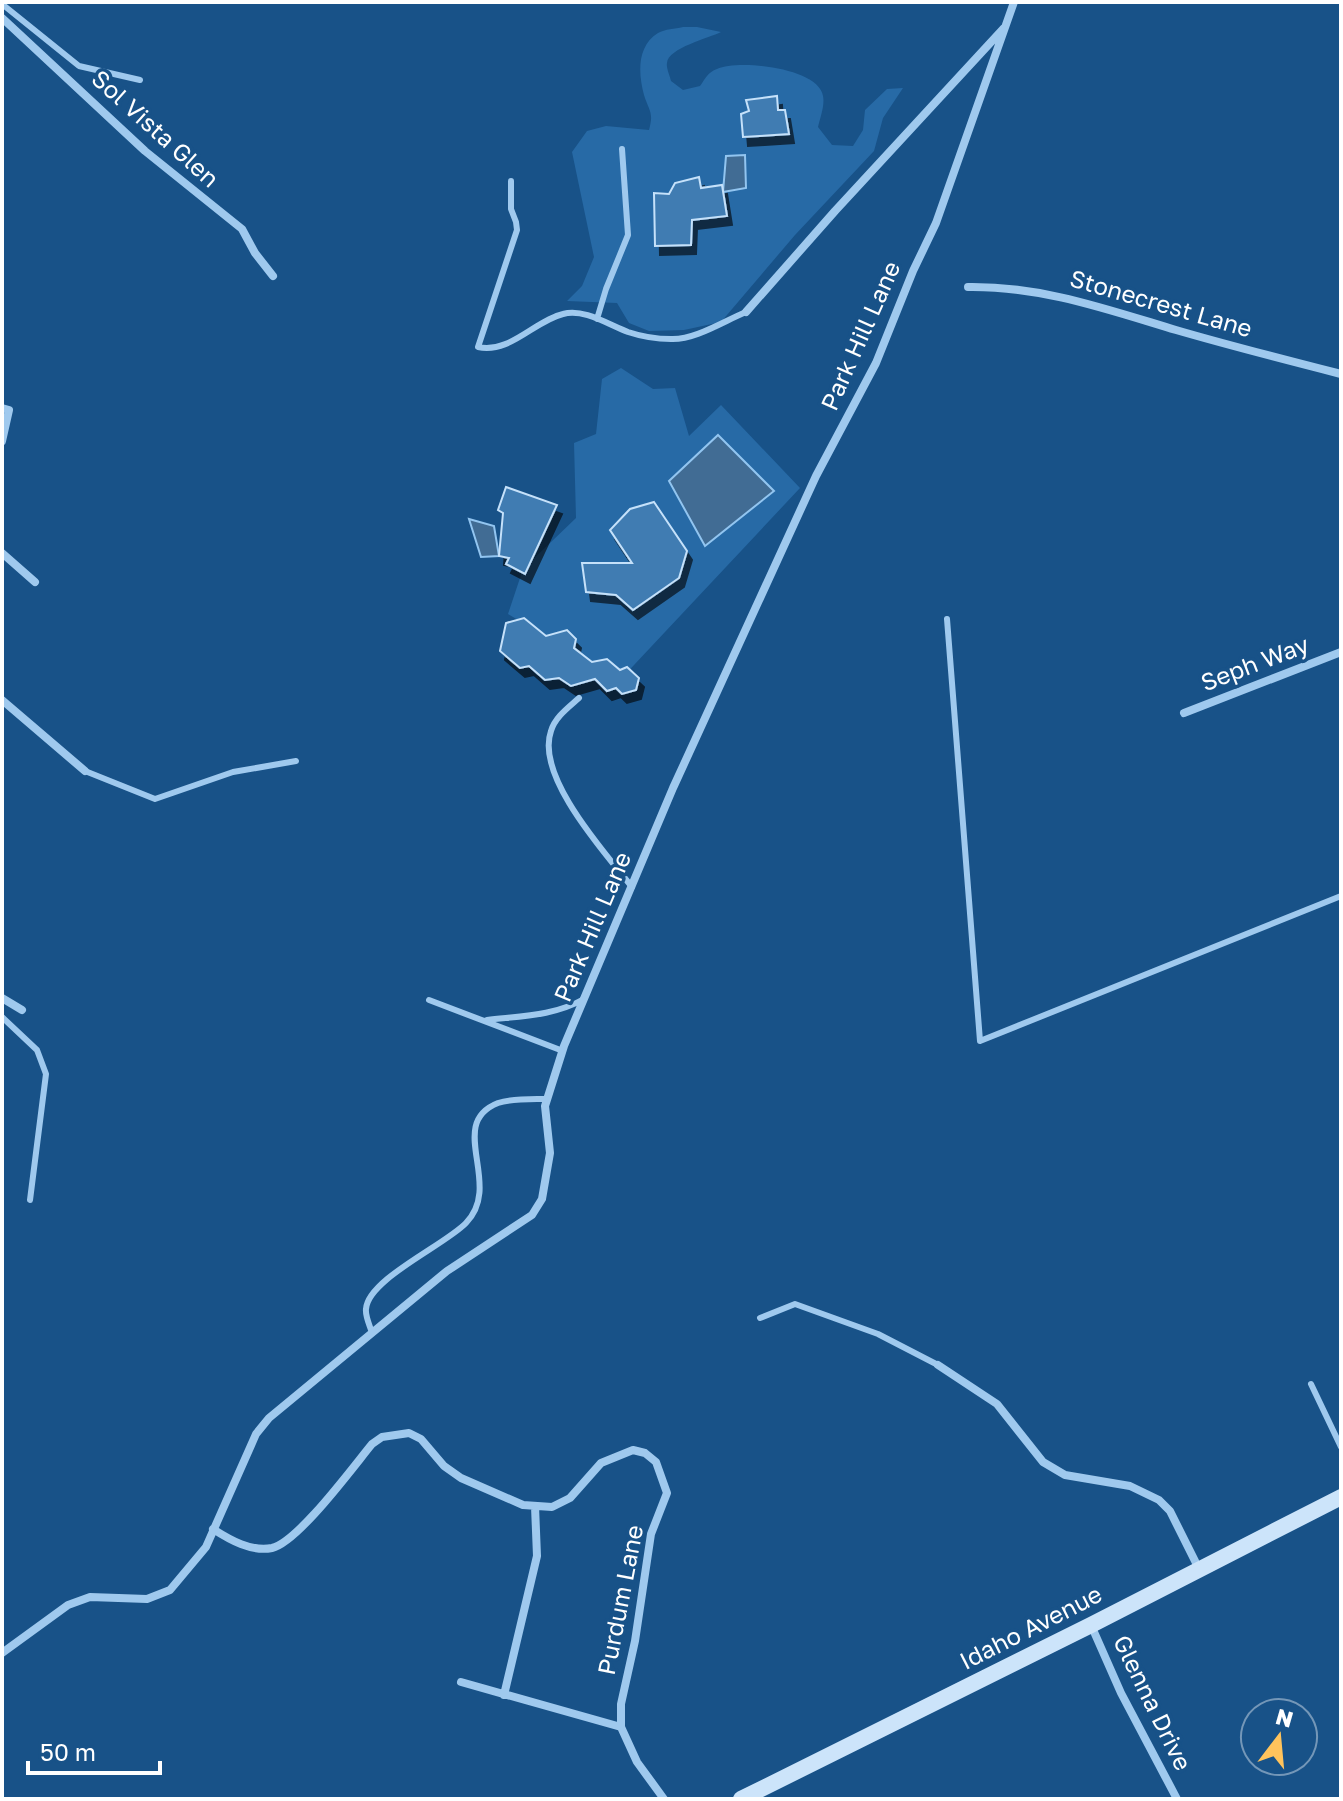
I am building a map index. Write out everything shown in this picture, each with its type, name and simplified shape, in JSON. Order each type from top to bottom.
[{"type":"street","name":"Park Hill Lane","points":[[2,1653],[68,1605],[90,1597],[147,1599],[170,1590],[206,1547],[256,1434],[269,1418],[447,1271],[532,1215],[542,1199],[550,1153],[544,1122],[547,1099],[563,1051],[673,788],[816,476],[876,363],[936,223],[1014,2]]},
{"type":"street","name":"Sol Vista Glen","points":[[2,18],[145,151],[242,229],[273,276]]},
{"type":"street","points":[[746,312],[1008,25]]},
{"type":"street","name":"Stonecrest Lane","points":[[968,287],[1007,287],[1052,294],[1341,374]]},
{"type":"street","points":[[2,408],[9,410],[2,441]]},
{"type":"street","points":[[2,553],[35,582]]},
{"type":"street","name":"Seph Way","points":[[1184,713],[1341,652]]},
{"type":"street","points":[[2,700],[85,771]]},
{"type":"street","points":[[2,998],[22,1010]]},
{"type":"street","points":[[938,1365],[997,1404],[1043,1462],[1065,1475],[1130,1486],[1159,1500],[1170,1511],[1199,1569]]},
{"type":"street","points":[[213,1529],[233,1542],[273,1548],[293,1537],[372,1444],[382,1437],[409,1433],[421,1439],[444,1466],[461,1478],[523,1505],[535,1506],[537,1556],[504,1695]]},
{"type":"street","name":"Purdum Lane","points":[[535,1506],[552,1507],[570,1498],[601,1463],[633,1450],[645,1453],[656,1462],[667,1493],[651,1534],[635,1641],[621,1704],[621,1727]]},
{"type":"street","name":"Idaho Avenue","points":[[741,1799],[1341,1497]]},
{"type":"street","name":"Glenna Drive","points":[[1091,1625],[1121,1693],[1177,1799]]},
{"type":"street","points":[[461,1682],[621,1727],[637,1762],[664,1799]]},
{"type":"lane","name":"Sol Vista Glen","points":[[2,4],[79,66],[140,80]]},
{"type":"lane","points":[[597,319],[628,235],[622,149]]},
{"type":"lane","points":[[511,181],[511,209],[517,230],[478,347],[499,347],[564,313],[597,319],[629,332],[673,340],[696,334],[746,312]]},
{"type":"lane","points":[[947,619],[980,1041],[1341,896]]},
{"type":"lane","points":[[579,698],[550,732],[552,766],[569,803],[632,887]]},
{"type":"lane","points":[[85,771],[155,799],[233,772],[296,761]]},
{"type":"lane","points":[[483,1021],[539,1016],[569,1007],[585,998]]},
{"type":"lane","points":[[429,1000],[563,1051]]},
{"type":"lane","points":[[2,1017],[37,1050],[46,1074],[30,1200]]},
{"type":"lane","points":[[372,1333],[365,1311],[370,1297],[389,1278],[466,1223],[476,1209],[482,1186],[472,1139],[478,1122],[487,1110],[497,1104],[547,1099]]},
{"type":"lane","points":[[760,1318],[795,1304],[878,1334],[938,1365]]},
{"type":"lane","points":[[1311,1384],[1341,1447]]},
{"type":"shaded area","points":[[683,27],[721,32],[674,53],[667,65],[671,81],[683,90],[700,86],[714,70],[742,65],[794,73],[818,86],[823,96],[823,107],[818,127],[832,145],[853,146],[863,130],[865,110],[887,89],[903,88],[883,118],[874,151],[795,235],[721,322],[684,330],[649,331],[629,323],[617,303],[567,301],[582,286],[594,257],[572,152],[587,131],[606,126],[649,130],[651,115],[641,78],[643,53],[651,38],[658,33]]},
{"type":"shaded area","points":[[745,155],[746,188],[723,192],[726,156]]},
{"type":"shaded area","points":[[621,368],[653,389],[675,388],[689,436],[721,405],[800,488],[619,681],[508,614],[523,569],[576,518],[574,443],[596,434],[602,379]]},
{"type":"shaded area","points":[[718,435],[774,491],[705,546],[669,481]]},
{"type":"shaded area","points":[[469,519],[494,526],[499,556],[481,557]]},
{"type":"building","points":[[777,96],[778,110],[785,110],[789,134],[743,137],[741,114],[749,111],[746,100]]},
{"type":"building","points":[[699,177],[701,188],[722,185],[727,216],[692,220],[691,245],[655,246],[654,193],[669,194],[675,183]]},
{"type":"building","points":[[506,487],[557,505],[525,574],[506,564],[509,558],[499,556],[503,513],[498,510]]},
{"type":"building","points":[[654,502],[687,551],[679,578],[633,610],[616,595],[586,592],[582,563],[632,563],[610,530],[630,509]]},
{"type":"building","points":[[524,618],[546,636],[567,630],[576,639],[574,648],[592,662],[607,659],[620,670],[627,667],[639,678],[636,690],[622,694],[616,688],[607,691],[595,679],[571,686],[559,678],[545,680],[529,666],[520,668],[500,651],[506,623]]}]
